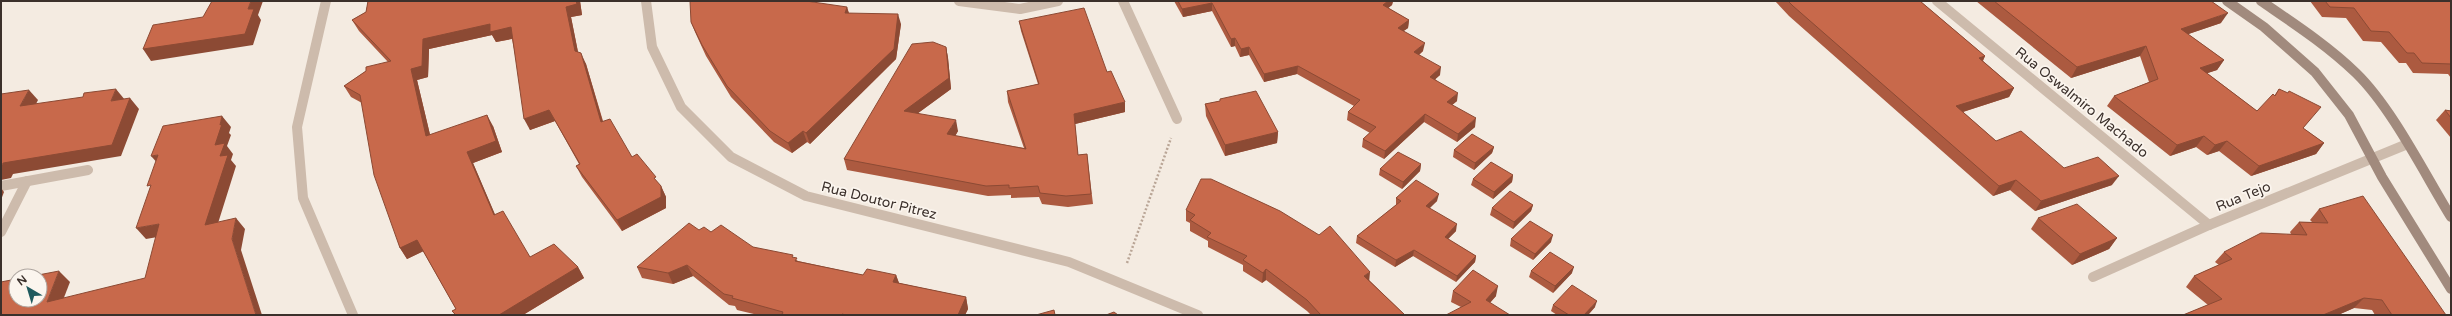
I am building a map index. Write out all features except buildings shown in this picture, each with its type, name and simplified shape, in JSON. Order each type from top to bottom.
[{"type":"street","points":[[326,1],[296,127],[303,198],[353,315]]},
{"type":"street","name":"Rua Doutor Pitrez","points":[[646,1],[652,47],[681,107],[731,157],[806,196],[1069,262],[1198,315]]},
{"type":"street","points":[[959,1],[1020,9],[1058,1]]},
{"type":"street","points":[[1123,1],[1177,119]]},
{"type":"street","name":"Rua Oswalmiro Machado","points":[[1937,1],[2209,225]]},
{"type":"street","points":[[2227,1],[2264,27],[2315,72],[2349,115],[2372,158],[2451,289]]},
{"type":"street","points":[[2261,1],[2310,35],[2356,73],[2383,105],[2405,144],[2451,217]]},
{"type":"street","name":"Rua Tejo","points":[[2093,277],[2209,225],[2405,144]]},
{"type":"street","points":[[1,186],[88,170]]},
{"type":"street","points":[[1,232],[27,182]]},
{"type":"path","points":[[1120,283],[1177,119]]}]
